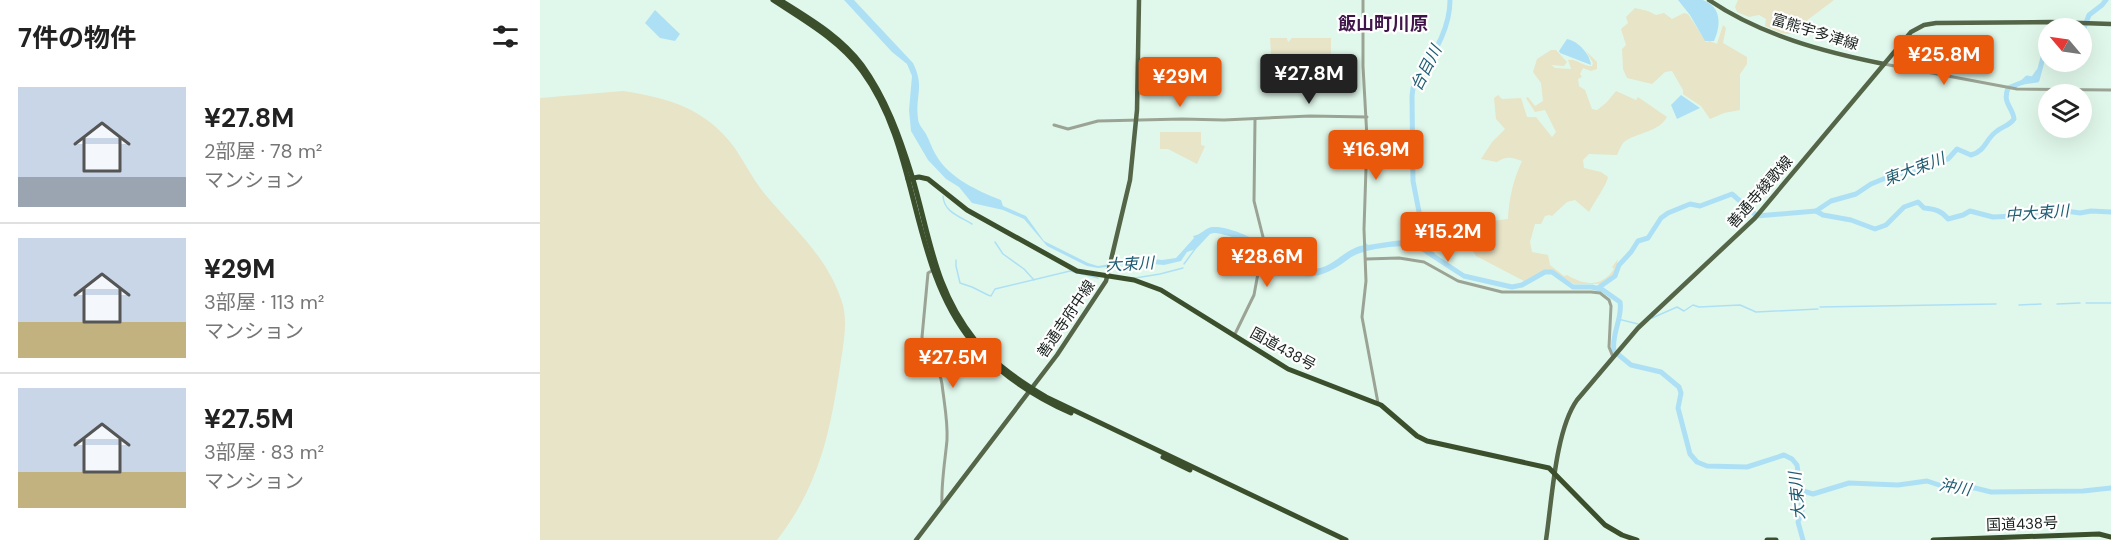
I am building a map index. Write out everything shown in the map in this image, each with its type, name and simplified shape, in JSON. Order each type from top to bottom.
[{"type":"highway","points":[[772,0],[824,33],[862,72],[879,99],[910,178]]},
{"type":"highway","points":[[780,0],[835,36],[860,63],[882,98],[910,178],[935,270],[950,310],[963,331],[991,362],[1031,390],[1338,540]]},
{"type":"highway","name":"国道438号","points":[[910,178],[928,179],[973,214],[1070,268],[1083,273],[1134,280],[1161,290],[1294,372],[1378,403],[1417,436],[1427,441],[1545,466],[1556,473],[1576,497],[1605,525],[1622,535],[1637,540]]},
{"type":"highway","points":[[1031,390],[1346,540]]},
{"type":"highway","name":"国道438号","points":[[1933,540],[2099,534],[2111,537]]},
{"type":"highway","points":[[1767,540],[1776,540]]},
{"type":"main road","name":"善通寺府中線","points":[[916,540],[1031,390],[1099,293],[1107,277],[1127,198],[1136,121],[1139,0]]},
{"type":"main road","name":"富熊宇多津線","points":[[1709,0],[1760,28],[1825,50],[1884,64]]},
{"type":"main road","name":"善通寺綾歌線","points":[[1546,540],[1562,434],[1569,413],[1577,400],[1649,317],[1760,213],[1911,32],[1924,25],[2111,24]]},
{"type":"street","points":[[1363,0],[1363,66],[1367,117],[1366,259],[1362,319],[1378,403]]},
{"type":"street","points":[[1884,64],[2006,87],[2111,90]]},
{"type":"street","points":[[1054,125],[1068,129],[1094,122],[1310,116],[1367,117]]},
{"type":"street","points":[[1234,336],[1254,295],[1263,245],[1263,236],[1254,201],[1255,119]]},
{"type":"street","points":[[1366,259],[1398,258],[1424,262],[1458,282],[1502,292],[1600,293],[1609,300],[1611,306],[1609,347],[1614,357]]},
{"type":"street","points":[[935,270],[928,273],[922,337],[942,381],[947,438],[942,481],[942,507]]},
{"type":"shaded area","points":[[1738,0],[1834,0],[1789,34],[1765,26],[1766,19],[1759,15],[1749,17],[1737,12],[1735,7]]},
{"type":"shaded area","points":[[1635,8],[1656,15],[1664,13],[1672,19],[1684,13],[1688,14],[1706,42],[1717,44],[1723,25],[1726,28],[1723,43],[1747,57],[1747,64],[1740,74],[1740,110],[1710,119],[1701,106],[1683,94],[1672,71],[1665,72],[1652,84],[1627,78],[1623,69],[1622,49],[1626,45],[1621,29],[1628,23],[1626,17]]},
{"type":"shaded area","points":[[1270,38],[1287,38],[1288,42],[1292,38],[1331,38],[1331,60],[1328,61],[1323,73],[1290,73],[1290,70],[1272,70]]},
{"type":"shaded area","points":[[1551,50],[1556,50],[1567,62],[1564,66],[1551,65],[1555,68],[1571,69],[1568,60],[1592,66],[1593,63],[1586,51],[1597,62],[1597,69],[1591,71],[1583,68],[1580,74],[1582,77],[1578,79],[1579,86],[1585,90],[1592,109],[1597,110],[1616,91],[1636,100],[1638,97],[1667,117],[1653,129],[1624,142],[1617,155],[1589,154],[1583,160],[1584,168],[1601,172],[1608,177],[1589,212],[1575,200],[1567,202],[1552,216],[1545,216],[1541,224],[1535,224],[1530,242],[1532,252],[1548,255],[1550,265],[1564,276],[1567,275],[1586,283],[1598,282],[1609,275],[1618,259],[1615,273],[1600,284],[1574,284],[1553,271],[1546,271],[1531,280],[1524,281],[1476,256],[1473,251],[1468,224],[1508,219],[1512,190],[1522,161],[1509,158],[1497,162],[1481,159],[1492,142],[1505,129],[1496,119],[1494,98],[1498,95],[1502,99],[1521,98],[1527,117],[1536,117],[1552,137],[1556,132],[1545,110],[1535,112],[1526,98],[1528,97],[1535,106],[1543,101],[1541,83],[1533,72],[1537,59]]},
{"type":"shaded area","points":[[623,91],[655,97],[684,107],[711,123],[723,134],[764,193],[817,255],[835,283],[841,299],[845,315],[844,342],[827,437],[813,479],[791,520],[777,540],[540,540],[540,98]]},
{"type":"shaded area","points":[[1160,132],[1201,132],[1201,145],[1205,146],[1197,164],[1168,149],[1160,149]]},
{"type":"water","points":[[844,0],[854,0],[913,63],[919,85],[918,120],[935,153],[948,170],[965,183],[1001,200],[1003,206],[1026,216],[1044,241],[1088,263],[1098,266],[1146,258],[1162,260],[1176,258],[1194,238],[1193,236],[1213,227],[1225,228],[1246,236],[1265,245],[1290,263],[1308,269],[1317,269],[1332,263],[1366,243],[1368,245],[1414,237],[1419,223],[1423,223],[1416,242],[1435,253],[1432,257],[1416,248],[1402,246],[1382,248],[1355,255],[1324,273],[1307,276],[1289,270],[1251,245],[1214,233],[1210,234],[1196,249],[1187,252],[1181,261],[1164,265],[1141,263],[1098,268],[1087,266],[1047,246],[1024,219],[1003,210],[972,203],[959,187],[946,179],[928,160],[911,131],[909,110],[912,76],[907,64],[892,52]]},
{"type":"water","points":[[1678,0],[1703,0],[1714,7],[1719,23],[1714,41],[1705,41]]},
{"type":"water","points":[[655,10],[680,34],[675,41],[660,38],[645,23]]},
{"type":"water","points":[[1567,39],[1583,49],[1591,65],[1560,53]]},
{"type":"water","points":[[1681,95],[1700,108],[1677,119],[1671,105]]},
{"type":"waterway","name":"台目川","points":[[1420,229],[1421,222],[1413,181],[1413,88],[1443,35],[1450,0]]},
{"type":"waterway","name":"東大束川","points":[[2088,18],[2106,0]]},
{"type":"waterway","name":"東大束川","points":[[2023,82],[2027,78],[2033,79],[2038,72]]},
{"type":"waterway","name":"東大束川","points":[[1816,211],[1831,201],[1856,194],[1871,184],[1893,175],[1922,169],[1948,159],[1957,149],[1971,155],[1980,151],[1993,134],[2014,119],[2006,98],[2008,88],[2037,80],[2039,72]]},
{"type":"waterway","name":"中大束川","points":[[1598,288],[1615,276],[1619,265],[1638,241],[1648,238],[1661,218],[1668,213],[1690,204],[1700,206],[1732,194],[1757,216],[1816,211],[1875,229],[1886,225],[1904,207],[1918,202],[1924,208],[1938,211],[1948,219],[1970,211],[1993,217],[2016,216],[2025,212],[2052,209],[2080,213],[2111,212]]},
{"type":"waterway","points":[[943,196],[949,210],[972,224]]},
{"type":"waterway","points":[[995,242],[1003,254],[1024,269],[1034,280]]},
{"type":"waterway","points":[[1184,264],[1195,249]]},
{"type":"waterway","name":"大束川","points":[[1427,252],[1464,276],[1512,287],[1522,285],[1545,272],[1552,272],[1573,287],[1592,287],[1603,290],[1620,302],[1614,351],[1631,365],[1661,372],[1679,387],[1681,393],[1678,408],[1690,454],[1697,462],[1707,466],[1747,467],[1784,455],[1797,465],[1802,511],[1798,522],[1803,540]]},
{"type":"waterway","points":[[956,260],[960,283],[991,296],[995,289],[1070,271],[1098,278]]},
{"type":"waterway","points":[[1135,278],[1183,268]]},
{"type":"waterway","points":[[2057,304],[2080,303]]},
{"type":"waterway","points":[[2086,303],[2111,303]]},
{"type":"waterway","points":[[1820,307],[1996,304]]},
{"type":"waterway","points":[[2019,305],[2041,304]]},
{"type":"waterway","points":[[1652,318],[1677,307],[1684,311],[1693,305],[1699,307],[1740,305],[1756,312],[1818,309]]},
{"type":"waterway","points":[[1618,319],[1638,324]]},
{"type":"waterway","name":"沖川","points":[[1800,490],[1813,494],[1849,483],[1898,485],[1927,481],[1948,488],[1975,488],[1991,492],[2083,491],[2111,488]]},
{"type":"district","name":"飯山町川原","points":[[1383,24]]}]
